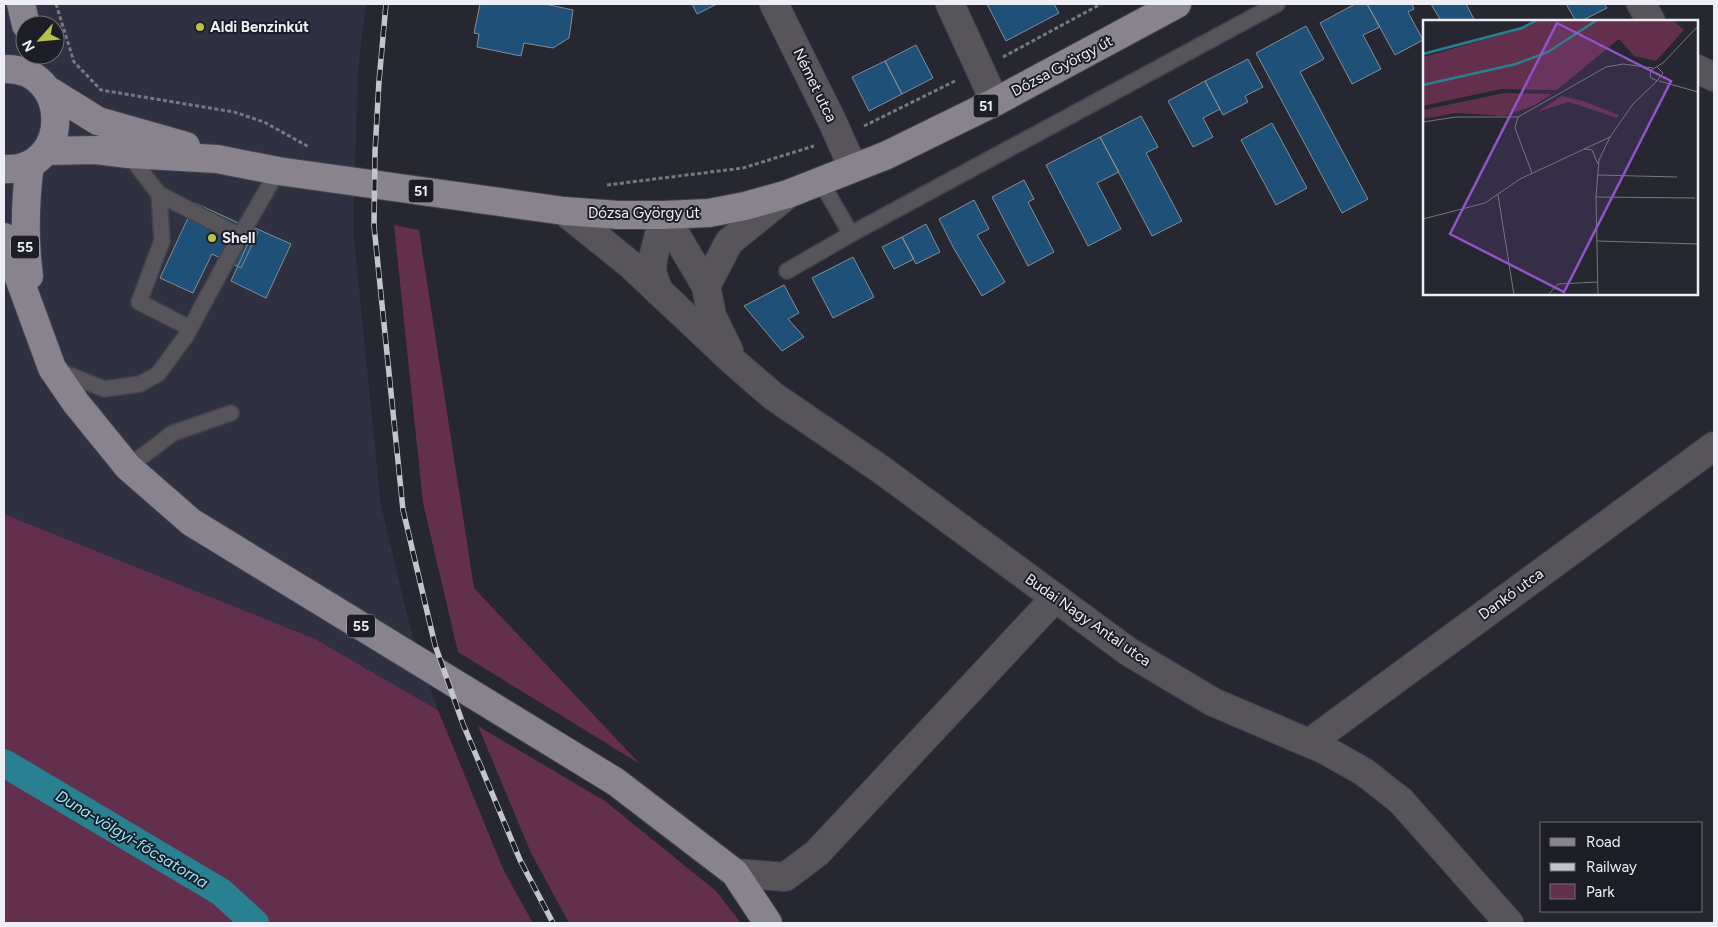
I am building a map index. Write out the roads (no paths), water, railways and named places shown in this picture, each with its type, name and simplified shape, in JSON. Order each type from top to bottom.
[{"type":"main road","name":"Dózsa György út","points":[[218,159],[278,171],[564,211],[618,215],[709,213],[745,206],[788,194],[887,155],[995,102],[1177,4]]},
{"type":"main road","name":"51","points":[[4,69],[40,75],[98,121],[187,147],[218,159]]},
{"type":"main road","points":[[26,162],[56,132],[56,110],[40,75]]},
{"type":"main road","name":"51","points":[[26,162],[96,150],[128,154],[218,159]]},
{"type":"main road","name":"55","points":[[26,162],[25,248],[37,330]]},
{"type":"main road","name":"55","points":[[4,237],[52,368],[76,403],[128,467],[191,522],[616,782],[735,873],[768,923]]},
{"type":"street","name":"Német utca","points":[[774,4],[840,137],[853,168]]},
{"type":"street","points":[[950,4],[995,102]]},
{"type":"street","points":[[1641,4],[1650,20]]},
{"type":"street","points":[[1698,69],[1714,77]]},
{"type":"street","points":[[706,286],[729,242],[788,194]]},
{"type":"street","name":"Budai Nagy Antal utca","points":[[564,211],[631,265],[735,363],[773,396],[879,468],[1129,652],[1213,702],[1309,743],[1364,772],[1401,801],[1509,923]]},
{"type":"street","points":[[659,292],[652,272],[653,258],[664,215]]},
{"type":"street","name":"Budai Nagy Antal utca","points":[[664,215],[706,286],[712,316],[735,363]]},
{"type":"street","name":"Dankó utca","points":[[1309,743],[1714,446]]},
{"type":"street","points":[[735,873],[786,877],[817,853],[1055,598]]},
{"type":"lane","points":[[787,271],[851,234],[1277,4]]},
{"type":"lane","points":[[128,154],[159,194],[240,236]]},
{"type":"lane","points":[[52,368],[104,389],[140,384],[158,374],[190,328],[278,171]]},
{"type":"lane","points":[[821,182],[851,234]]},
{"type":"lane","points":[[159,194],[162,241],[139,302],[190,328]]},
{"type":"lane","points":[[128,467],[173,433],[231,413]]},
{"type":"waterway","name":"Duna-völgyi-főcsatorna","points":[[4,763],[221,892],[255,923]]},
{"type":"railway","points":[[386,4],[375,152],[374,226],[403,510],[435,645],[463,724],[520,860],[553,923]]},
{"type":"place","name":"Aldi Benzinkút","points":[[200,27]]},
{"type":"place","name":"Shell","points":[[212,238]]}]
